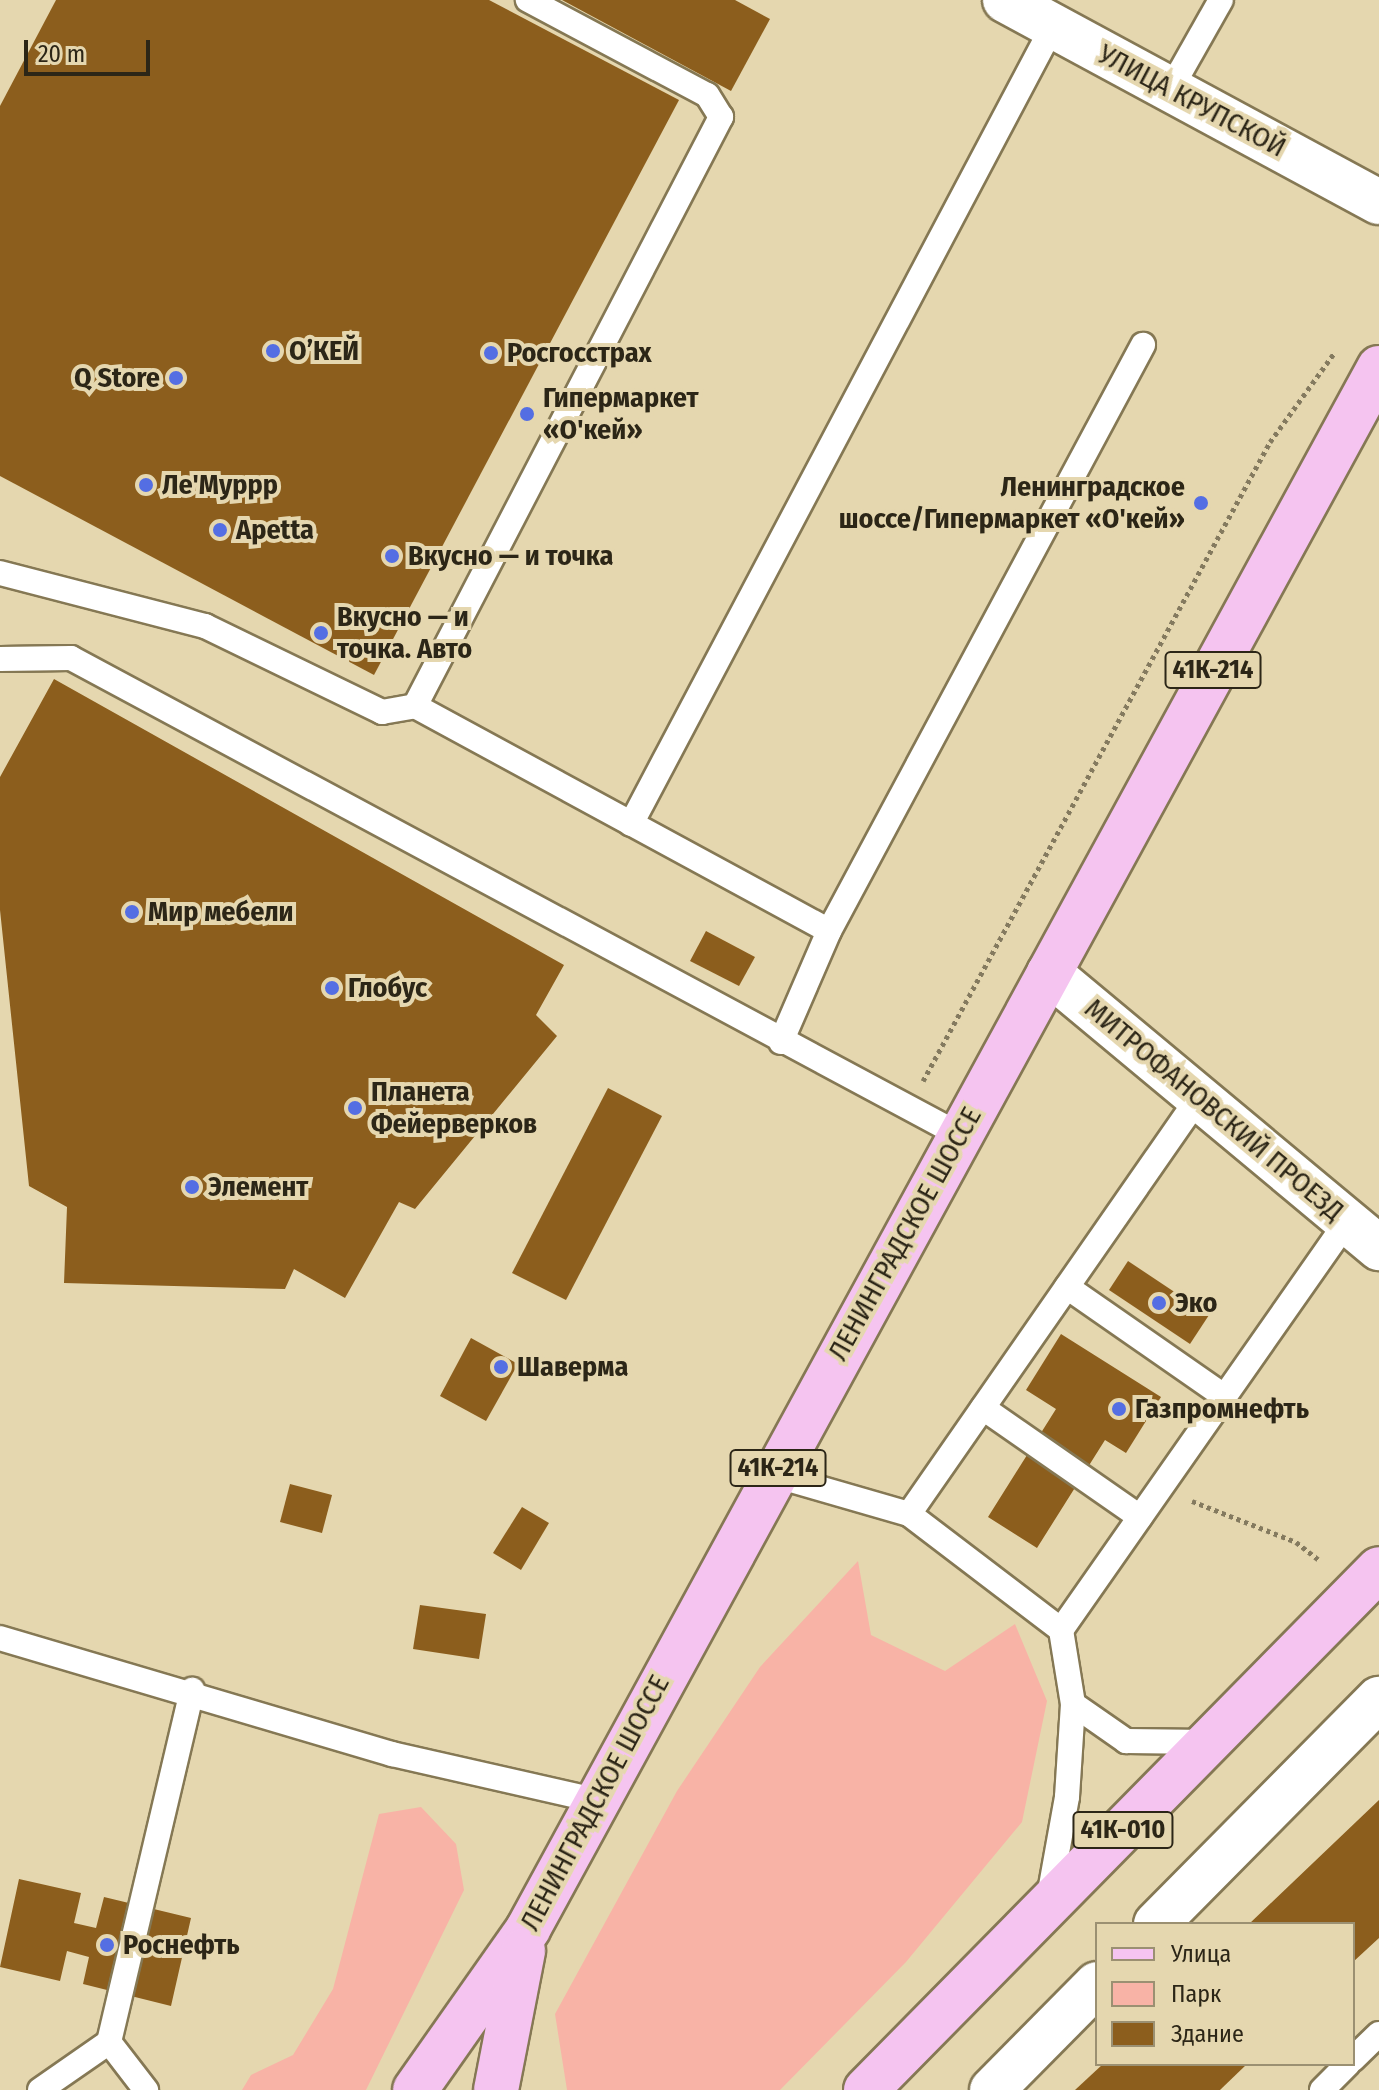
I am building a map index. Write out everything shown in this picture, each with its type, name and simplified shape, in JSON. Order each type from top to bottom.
[{"type":"main road","name":"ЛЕНИНГРАДСКОЕ ШОССЕ","points":[[415,2090],[528,1929],[594,1800],[1379,368]]},
{"type":"main road","name":"41К-010","points":[[866,2090],[1379,1569]]},
{"type":"main road","points":[[496,2090],[528,1929]]},
{"type":"street","name":"УЛИЦА КРУПСКОЙ","points":[[1005,0],[1379,202]]},
{"type":"street","name":"МИТРОФАНОВСКИЙ ПРОЕЗД","points":[[1049,973],[1363,1234]]},
{"type":"street","points":[[1158,1922],[1379,1699]]},
{"type":"street","points":[[992,2090],[1095,1986]]},
{"type":"lane","points":[[415,706],[721,117],[707,95],[528,0]]},
{"type":"lane","points":[[1170,90],[1221,0]]},
{"type":"lane","points":[[631,824],[1053,26]]},
{"type":"lane","points":[[781,1042],[829,931],[1143,345]]},
{"type":"lane","points":[[0,573],[205,626],[382,712],[415,706],[829,931]]},
{"type":"lane","points":[[0,659],[71,658],[650,965],[781,1042],[958,1134]]},
{"type":"lane","points":[[909,1514],[1199,1097]]},
{"type":"lane","points":[[1061,1630],[1224,1396],[1363,1234]]},
{"type":"lane","points":[[1067,1287],[1224,1396]]},
{"type":"lane","points":[[983,1408],[1140,1517]]},
{"type":"lane","points":[[774,1475],[909,1514],[1061,1630],[1073,1704],[1067,1797],[1047,1906]]},
{"type":"lane","points":[[0,1638],[192,1690],[392,1754],[594,1800]]},
{"type":"lane","points":[[40,2090],[109,2042],[192,1690]]},
{"type":"lane","points":[[1073,1704],[1126,1741],[1208,1742]]},
{"type":"lane","points":[[1355,2057],[1379,2034]]},
{"type":"lane","points":[[109,2042],[146,2090]]},
{"type":"lane","points":[[1322,2090],[1346,2066]]},
{"type":"path","points":[[922,1081],[1270,442],[1345,338]]},
{"type":"path","points":[[1180,1496],[1296,1542],[1318,1559]]},
{"type":"green space","points":[[858,1561],[871,1635],[945,1671],[1015,1624],[1047,1701],[1022,1822],[906,1962],[780,2090],[567,2090],[555,2014],[677,1791],[760,1667]]},
{"type":"green space","points":[[421,1807],[456,1844],[464,1890],[366,2090],[242,2090],[251,2075],[293,2055],[333,1989],[379,1814]]},
{"type":"building","name":"О’КЕЙ","points":[[56,0],[489,0],[679,100],[374,675],[0,476],[0,106]]},
{"type":"building","points":[[562,0],[735,0],[770,19],[731,91]]},
{"type":"building","points":[[54,679],[564,965],[536,1015],[557,1036],[415,1209],[399,1202],[345,1298],[294,1269],[285,1289],[64,1283],[67,1207],[29,1186],[0,910],[0,777]]},
{"type":"building","points":[[706,931],[755,957],[739,986],[690,961]]},
{"type":"building","points":[[608,1088],[662,1116],[566,1300],[512,1273]]},
{"type":"building","name":"Эко","points":[[1128,1261],[1209,1315],[1190,1344],[1109,1290]]},
{"type":"building","points":[[1061,1334],[1161,1397],[1126,1453],[1105,1440],[1037,1548],[988,1517],[1056,1409],[1026,1390]]},
{"type":"building","points":[[471,1338],[518,1364],[486,1421],[440,1396]]},
{"type":"building","points":[[290,1484],[332,1495],[322,1533],[280,1522]]},
{"type":"building","points":[[522,1507],[549,1523],[521,1570],[493,1553]]},
{"type":"building","points":[[420,1605],[486,1614],[479,1659],[413,1649]]},
{"type":"building","points":[[1379,1800],[1379,1938],[1355,1960],[1355,1922],[1251,1922]]},
{"type":"building","points":[[19,1879],[81,1893],[74,1923],[96,1928],[104,1897],[191,1918],[171,2006],[83,1984],[89,1957],[67,1951],[60,1981],[0,1967]]},
{"type":"building","points":[[1101,2066],[1245,2066],[1220,2090],[1075,2090]]},
{"type":"place","name":"О’КЕЙ","points":[[273,351]]},
{"type":"place","name":"Росгосстрах","points":[[491,353]]},
{"type":"place","name":"Q Store","points":[[176,378]]},
{"type":"place","name":"Гипермаркет «О'кей»","points":[[527,414]]},
{"type":"place","name":"Ле'Муррр","points":[[146,485]]},
{"type":"place","name":"Ленинградское шоссе/Гипермаркет «О'кей»","points":[[1201,503]]},
{"type":"place","name":"Apetta","points":[[220,530]]},
{"type":"place","name":"Вкусно — и точка","points":[[392,556]]},
{"type":"place","name":"Вкусно — и точка. Авто","points":[[321,633]]},
{"type":"place","name":"Мир мебели","points":[[132,912]]},
{"type":"place","name":"Глобус","points":[[332,988]]},
{"type":"place","name":"Планета Фейерверков","points":[[355,1108]]},
{"type":"place","name":"Элемент","points":[[192,1187]]},
{"type":"place","name":"Эко","points":[[1159,1303]]},
{"type":"place","name":"Шаверма","points":[[501,1367]]},
{"type":"place","name":"Газпромнефть","points":[[1119,1409]]},
{"type":"place","name":"Роснефть","points":[[107,1945]]}]
